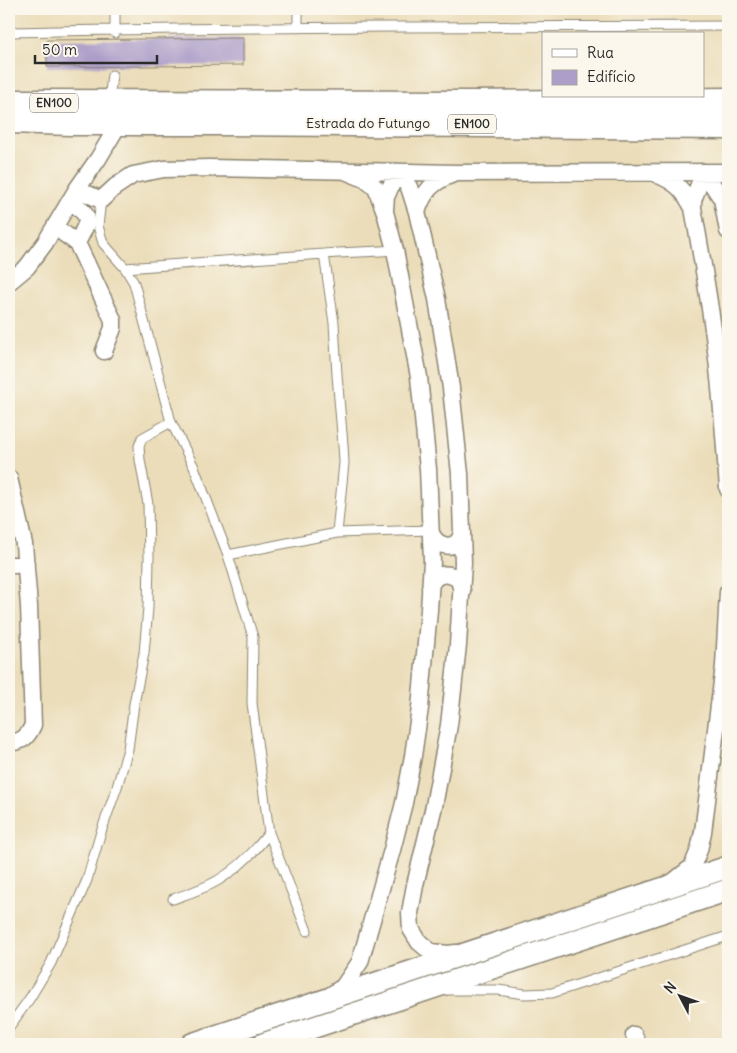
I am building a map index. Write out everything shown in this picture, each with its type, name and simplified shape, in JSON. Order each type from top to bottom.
[{"type":"main road","name":"Estrada do Futungo","points":[[9,120],[71,122],[115,113],[475,104],[728,102]]},
{"type":"main road","name":"Estrada do Futungo","points":[[9,103],[115,113],[728,126]]},
{"type":"street","points":[[9,282],[27,267],[45,243],[98,158],[115,113]]},
{"type":"street","points":[[74,194],[101,200],[115,187],[133,175],[164,169],[457,173],[728,172]]},
{"type":"street","points":[[315,1004],[343,987],[360,962],[392,850],[404,802],[420,708],[432,561],[428,469],[419,378],[395,250],[385,212],[376,188],[365,179],[345,171]]},
{"type":"street","points":[[397,172],[409,187],[437,299],[451,388],[460,474],[464,563],[449,725],[434,806],[415,885],[410,913],[411,929],[420,942],[431,952],[448,954],[481,949]]},
{"type":"street","points":[[385,212],[386,197],[397,172]]},
{"type":"street","points":[[652,172],[672,181],[681,188],[693,208]]},
{"type":"street","points":[[704,172],[726,205],[728,231]]},
{"type":"street","points":[[704,172],[693,200],[693,208],[717,359],[728,472],[728,490]]},
{"type":"street","points":[[416,212],[421,200],[430,188],[439,180],[457,173]]},
{"type":"street","points":[[74,194],[87,218],[87,223],[77,243]]},
{"type":"street","points":[[55,227],[77,243],[113,320],[113,328],[104,351]]},
{"type":"street","points":[[9,478],[24,544],[26,564],[33,725],[29,735],[20,741],[9,743]]},
{"type":"street","points":[[430,530],[434,540],[444,546],[454,544],[462,536],[462,532]]},
{"type":"street","points":[[9,565],[26,564]]},
{"type":"street","points":[[430,588],[435,578],[450,574],[459,580],[462,590]]},
{"type":"street","points":[[656,891],[675,881],[692,867],[699,850],[703,832],[724,666],[728,592]]},
{"type":"street","points":[[192,1044],[728,867]]},
{"type":"street","points":[[263,1044],[728,890]]},
{"type":"lane","points":[[115,9],[115,32]]},
{"type":"lane","points":[[298,9],[298,28]]},
{"type":"lane","points":[[9,32],[298,28],[728,26]]},
{"type":"lane","points":[[112,75],[115,113]]},
{"type":"lane","points":[[101,200],[98,226],[102,242],[125,268],[134,283],[146,335],[171,422],[194,467],[228,555],[252,638],[252,703],[269,832],[307,931]]},
{"type":"lane","points":[[125,268],[342,252],[395,250]]},
{"type":"lane","points":[[324,254],[334,323],[344,463],[337,533]]},
{"type":"lane","points":[[9,1027],[30,998],[51,963],[87,880],[128,748],[144,653],[148,591],[148,504],[138,446],[142,438],[171,422]]},
{"type":"lane","points":[[228,555],[337,533],[430,530]]},
{"type":"lane","points":[[173,900],[217,881],[239,865],[259,846],[269,832]]},
{"type":"lane","points":[[398,999],[447,990],[498,990],[525,994],[552,993],[728,936]]},
{"type":"building","points":[[243,38],[243,65],[47,67],[47,40]]}]
